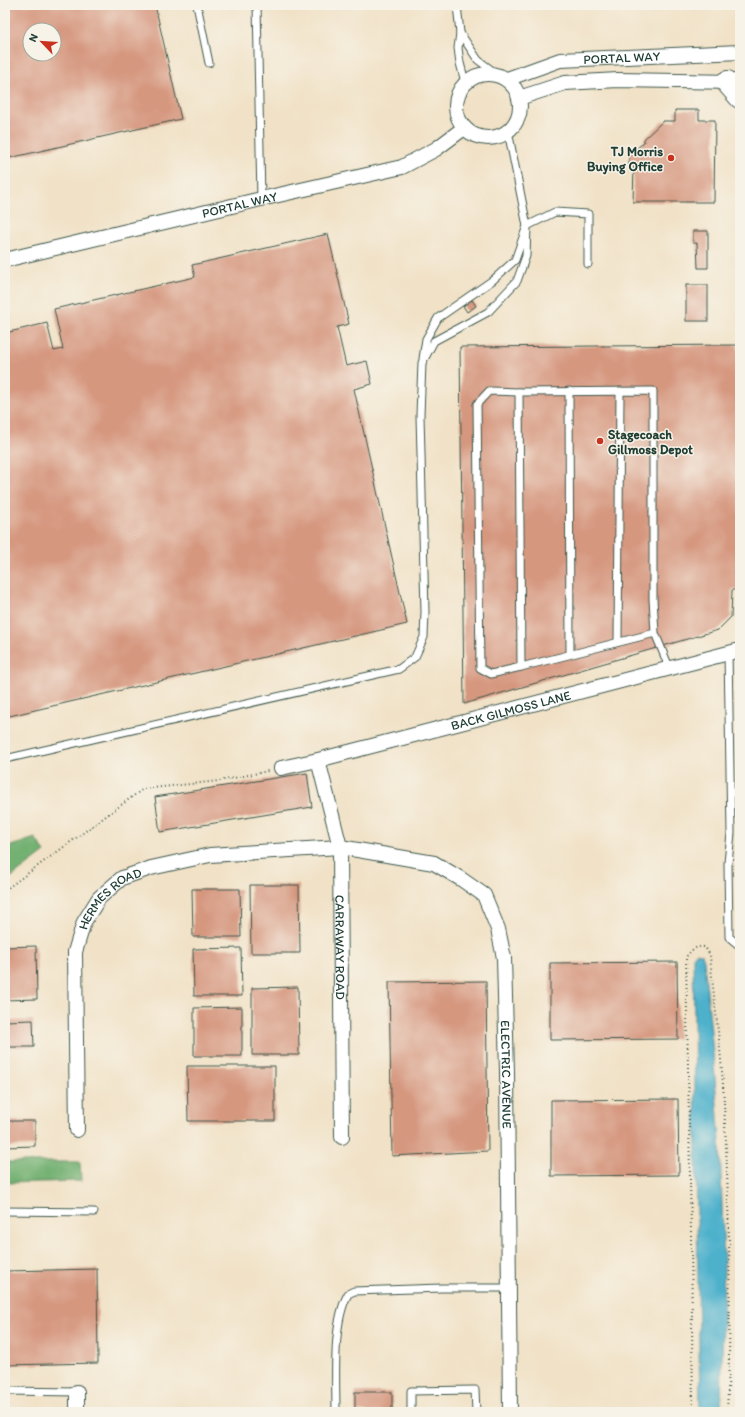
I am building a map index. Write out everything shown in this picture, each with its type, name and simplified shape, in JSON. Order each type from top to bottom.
[{"type":"street","name":"PORTAL WAY","points":[[466,82],[475,76],[486,73],[502,77],[560,60],[740,52]]},
{"type":"street","points":[[466,82],[459,90],[456,99],[455,109],[458,119],[464,128],[476,136],[490,138],[508,132],[514,125],[520,107],[519,98],[515,87],[502,77]]},
{"type":"street","name":"PORTAL WAY","points":[[519,98],[565,83],[618,80],[736,87]]},
{"type":"street","name":"PORTAL WAY","points":[[5,260],[402,167],[436,148],[464,128]]},
{"type":"street","name":"BACK GILMOSS LANE","points":[[281,768],[318,760],[734,651]]},
{"type":"street","name":"CARRAWAY ROAD","points":[[318,760],[340,847],[342,1137]]},
{"type":"street","name":"HERMES ROAD","points":[[77,1130],[75,952],[84,922],[99,898],[122,878],[159,866],[210,855],[340,847]]},
{"type":"street","name":"ELECTRIC AVENUE","points":[[340,847],[434,863],[462,879],[484,895],[498,929],[504,966],[507,1072],[510,1412]]},
{"type":"street","points":[[77,1392],[77,1412]]},
{"type":"lane","points":[[197,5],[209,63]]},
{"type":"lane","points":[[257,5],[261,199]]},
{"type":"lane","points":[[457,5],[460,33],[458,48],[460,63],[466,82]]},
{"type":"lane","points":[[460,33],[478,60],[502,77]]},
{"type":"lane","points":[[422,363],[434,341],[488,312],[517,281],[526,256],[527,226],[508,132]]},
{"type":"lane","points":[[5,758],[399,669],[415,657],[424,637],[425,612],[420,415],[422,363],[426,339],[438,318],[493,280],[515,260],[527,226],[555,212],[588,214],[588,264]]},
{"type":"lane","points":[[655,633],[491,674],[480,668],[477,404],[489,391],[653,391],[653,599],[655,633],[669,667]]},
{"type":"lane","points":[[569,391],[570,654]]},
{"type":"lane","points":[[618,642],[620,391]]},
{"type":"lane","points":[[519,392],[521,667]]},
{"type":"lane","points":[[734,651],[731,833],[728,863],[729,937],[740,946]]},
{"type":"lane","points":[[5,1211],[94,1212]]},
{"type":"lane","points":[[336,1412],[338,1326],[341,1312],[348,1294],[354,1291],[369,1290],[509,1288]]},
{"type":"lane","points":[[411,1412],[411,1391],[475,1390],[476,1412]]},
{"type":"lane","points":[[5,1391],[77,1392]]},
{"type":"path","points":[[5,890],[143,790],[219,781],[281,768]]},
{"type":"path","points":[[693,1412],[686,957],[691,950],[698,947],[705,947],[710,954],[724,1101],[728,1227],[729,1365],[727,1412]]},
{"type":"green space","points":[[35,838],[45,852],[5,882],[5,848]]},
{"type":"green space","points":[[5,1162],[80,1162],[81,1181],[5,1183]]},
{"type":"water","points":[[696,953],[702,954],[704,960],[720,1142],[724,1265],[721,1412],[700,1412],[693,957]]},
{"type":"building","points":[[5,5],[155,5],[181,119],[5,159]]},
{"type":"building","name":"TJ Morris Buying Office","points":[[675,110],[699,110],[699,120],[715,120],[714,202],[633,202],[634,165],[629,165],[629,150],[635,150],[663,121],[675,121]]},
{"type":"building","points":[[693,231],[708,231],[708,268],[698,268],[697,243],[693,243]]},
{"type":"building","points":[[328,234],[349,324],[337,327],[346,366],[367,361],[372,384],[354,389],[407,624],[5,717],[5,333],[47,323],[54,351],[63,349],[54,309],[195,277],[192,265]]},
{"type":"building","points":[[686,285],[708,285],[708,321],[686,321]]},
{"type":"building","points":[[472,300],[476,306],[467,312],[463,306]]},
{"type":"building","name":"Stagecoach Gillmoss Depot","points":[[738,345],[740,590],[732,590],[731,617],[718,630],[464,704],[460,347]]},
{"type":"building","points":[[307,773],[312,807],[160,832],[155,797]]},
{"type":"building","points":[[250,885],[299,885],[300,953],[251,953]]},
{"type":"building","points":[[192,889],[240,889],[241,937],[193,937]]},
{"type":"building","points":[[36,946],[37,999],[5,1000],[5,947]]},
{"type":"building","points":[[241,948],[242,996],[194,996],[193,949]]},
{"type":"building","points":[[677,962],[678,1039],[550,1040],[550,963]]},
{"type":"building","points":[[486,981],[488,1151],[392,1156],[389,982]]},
{"type":"building","points":[[298,987],[299,1055],[252,1055],[252,988]]},
{"type":"building","points":[[242,1007],[242,1056],[194,1056],[194,1008]]},
{"type":"building","points":[[33,1020],[34,1047],[5,1047],[5,1021]]},
{"type":"building","points":[[187,1066],[275,1066],[275,1121],[188,1121]]},
{"type":"building","points":[[678,1099],[679,1175],[551,1176],[551,1100]]},
{"type":"building","points":[[5,1121],[35,1121],[35,1146],[5,1147]]},
{"type":"building","points":[[97,1269],[98,1363],[5,1365],[5,1271]]},
{"type":"building","points":[[355,1392],[392,1392],[392,1412],[355,1412]]},
{"type":"place","name":"TJ Morris Buying Office","points":[[671,158]]},
{"type":"place","name":"Stagecoach Gillmoss Depot","points":[[600,441]]}]
